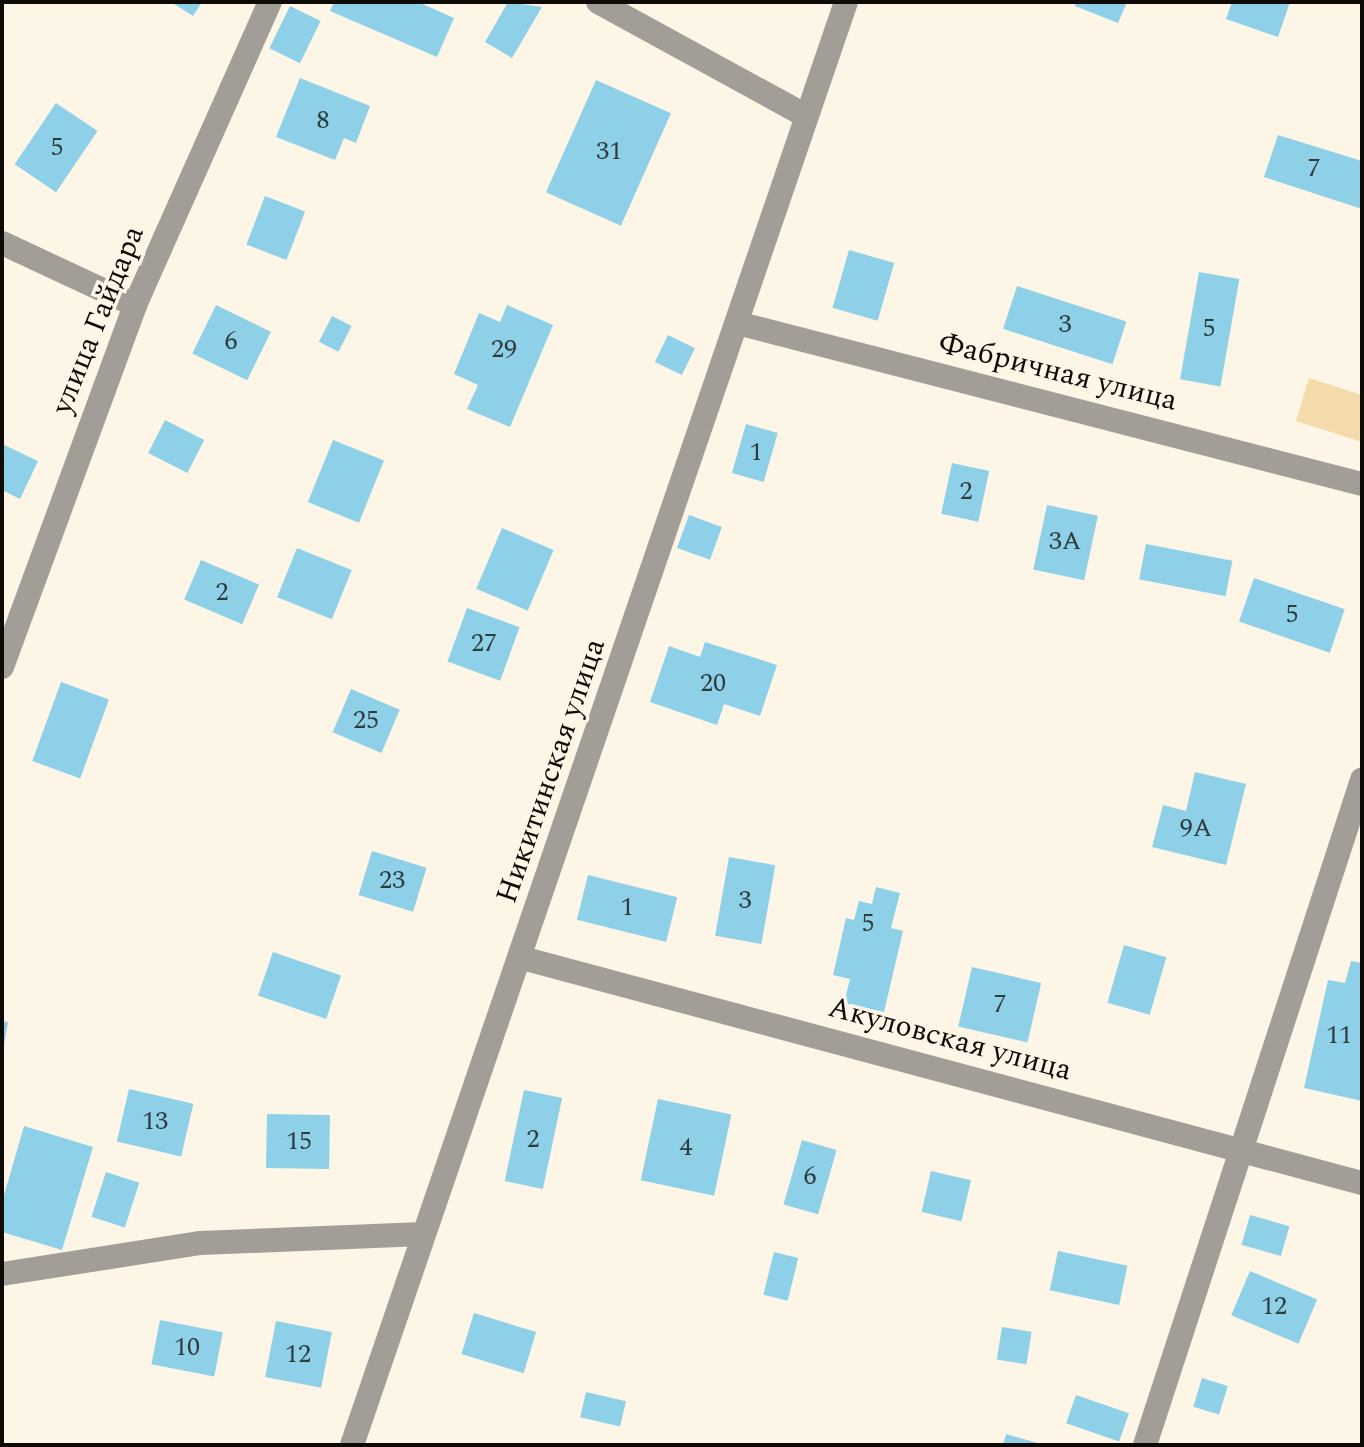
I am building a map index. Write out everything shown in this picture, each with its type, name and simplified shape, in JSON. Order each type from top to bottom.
[{"type":"street","name":"улица Гайдара","points":[[2,667],[135,305],[270,2]]},
{"type":"street","points":[[598,2],[804,115]]},
{"type":"street","name":"Никитинская улица","points":[[352,1445],[423,1234],[522,958],[737,323],[804,115],[846,2]]},
{"type":"street","points":[[2,243],[135,305]]},
{"type":"street","name":"Фабричная улица","points":[[737,323],[1362,484]]},
{"type":"street","points":[[1145,1445],[1245,1151],[1362,780]]},
{"type":"street","name":"Акуловская улица","points":[[522,958],[1362,1183]]},
{"type":"street","points":[[2,1274],[201,1243],[423,1234]]},
{"type":"shaded area","points":[[1309,378],[1362,395],[1362,442],[1296,421]]},
{"type":"building","points":[[171,2],[202,2],[193,16]]},
{"type":"building","points":[[334,2],[418,2],[454,18],[437,57],[330,11]]},
{"type":"building","points":[[508,2],[542,7],[512,58],[485,42]]},
{"type":"building","points":[[1076,2],[1127,2],[1118,23],[1075,6]]},
{"type":"building","points":[[1232,2],[1290,2],[1278,37],[1226,19]]},
{"type":"building","points":[[290,6],[321,21],[300,63],[269,48]]},
{"type":"building","points":[[300,78],[370,106],[356,143],[344,138],[335,160],[276,137]]},
{"type":"building","points":[[596,80],[671,113],[621,226],[546,192]]},
{"type":"building","points":[[56,103],[97,131],[56,192],[15,164]]},
{"type":"building","points":[[1278,135],[1362,161],[1362,209],[1264,177]]},
{"type":"building","points":[[265,196],[305,211],[287,260],[246,245]]},
{"type":"building","points":[[849,250],[894,263],[878,321],[832,308]]},
{"type":"building","points":[[1199,272],[1239,279],[1220,386],[1180,379]]},
{"type":"building","points":[[1017,286],[1126,322],[1112,364],[1003,329]]},
{"type":"building","points":[[216,305],[271,332],[247,380],[192,354]]},
{"type":"building","points":[[507,305],[553,325],[510,427],[467,409],[478,385],[454,374],[479,313],[500,322]]},
{"type":"building","points":[[332,316],[352,326],[338,352],[319,342]]},
{"type":"building","points":[[668,335],[695,348],[682,375],[655,362]]},
{"type":"building","points":[[165,420],[204,440],[187,473],[148,453]]},
{"type":"building","points":[[746,424],[778,433],[764,482],[732,473]]},
{"type":"building","points":[[333,440],[384,461],[359,523],[308,502]]},
{"type":"building","points":[[2,444],[38,461],[20,499],[2,490]]},
{"type":"building","points":[[952,463],[989,471],[978,522],[941,514]]},
{"type":"building","points":[[1047,505],[1098,516],[1084,580],[1033,570]]},
{"type":"building","points":[[689,515],[722,527],[710,560],[677,548]]},
{"type":"building","points":[[502,528],[554,550],[528,611],[476,589]]},
{"type":"building","points":[[1146,544],[1232,561],[1226,596],[1139,579]]},
{"type":"building","points":[[297,548],[352,570],[332,619],[277,597]]},
{"type":"building","points":[[201,560],[259,585],[242,624],[184,600]]},
{"type":"building","points":[[1254,578],[1345,609],[1330,653],[1239,621]]},
{"type":"building","points":[[467,608],[520,627],[500,681],[448,662]]},
{"type":"building","points":[[705,642],[777,665],[760,716],[724,704],[717,725],[650,702],[669,646],[700,657]]},
{"type":"building","points":[[61,682],[109,699],[80,778],[32,761]]},
{"type":"building","points":[[351,689],[400,710],[381,753],[333,732]]},
{"type":"building","points":[[1195,772],[1246,784],[1226,865],[1152,847],[1163,805],[1186,811]]},
{"type":"building","points":[[372,851],[427,868],[413,912],[359,895]]},
{"type":"building","points":[[729,857],[775,865],[761,944],[715,936]]},
{"type":"building","points":[[588,875],[677,897],[666,942],[577,920]]},
{"type":"building","points":[[876,887],[900,893],[891,928],[903,931],[884,1012],[844,1003],[850,979],[833,975],[846,918],[854,920],[859,901],[872,904]]},
{"type":"building","points":[[1124,945],[1166,957],[1150,1015],[1107,1003]]},
{"type":"building","points":[[273,952],[341,975],[326,1019],[258,995]]},
{"type":"building","points":[[1351,961],[1362,963],[1362,1101],[1304,1088],[1328,980],[1345,983]]},
{"type":"building","points":[[972,967],[1041,983],[1027,1042],[958,1026]]},
{"type":"building","points":[[2,1021],[8,1022],[4,1045],[2,1045]]},
{"type":"building","points":[[129,1089],[193,1104],[181,1156],[117,1142]]},
{"type":"building","points":[[524,1090],[562,1098],[543,1189],[505,1181]]},
{"type":"building","points":[[658,1099],[731,1115],[714,1196],[641,1180]]},
{"type":"building","points":[[267,1114],[330,1115],[329,1169],[266,1168]]},
{"type":"building","points":[[24,1126],[93,1147],[62,1250],[2,1232],[2,1202]]},
{"type":"building","points":[[802,1140],[837,1150],[818,1214],[784,1204]]},
{"type":"building","points":[[931,1171],[971,1180],[962,1221],[922,1212]]},
{"type":"building","points":[[106,1172],[139,1183],[125,1228],[91,1217]]},
{"type":"building","points":[[1250,1215],[1289,1226],[1281,1256],[1241,1245]]},
{"type":"building","points":[[1058,1251],[1127,1266],[1119,1305],[1050,1290]]},
{"type":"building","points":[[774,1252],[798,1258],[788,1301],[763,1295]]},
{"type":"building","points":[[1250,1271],[1317,1300],[1298,1344],[1231,1315]]},
{"type":"building","points":[[474,1313],[536,1332],[524,1373],[461,1354]]},
{"type":"building","points":[[160,1320],[223,1332],[214,1376],[151,1364]]},
{"type":"building","points":[[276,1321],[332,1332],[321,1388],[265,1377]]},
{"type":"building","points":[[1002,1327],[1032,1332],[1026,1364],[997,1360]]},
{"type":"building","points":[[1202,1378],[1228,1386],[1219,1415],[1193,1407]]},
{"type":"building","points":[[586,1392],[626,1401],[620,1427],[580,1417]]},
{"type":"building","points":[[1076,1395],[1129,1413],[1119,1442],[1066,1423]]},
{"type":"building","points":[[1006,1434],[1041,1444],[1041,1445],[1003,1445]]}]
